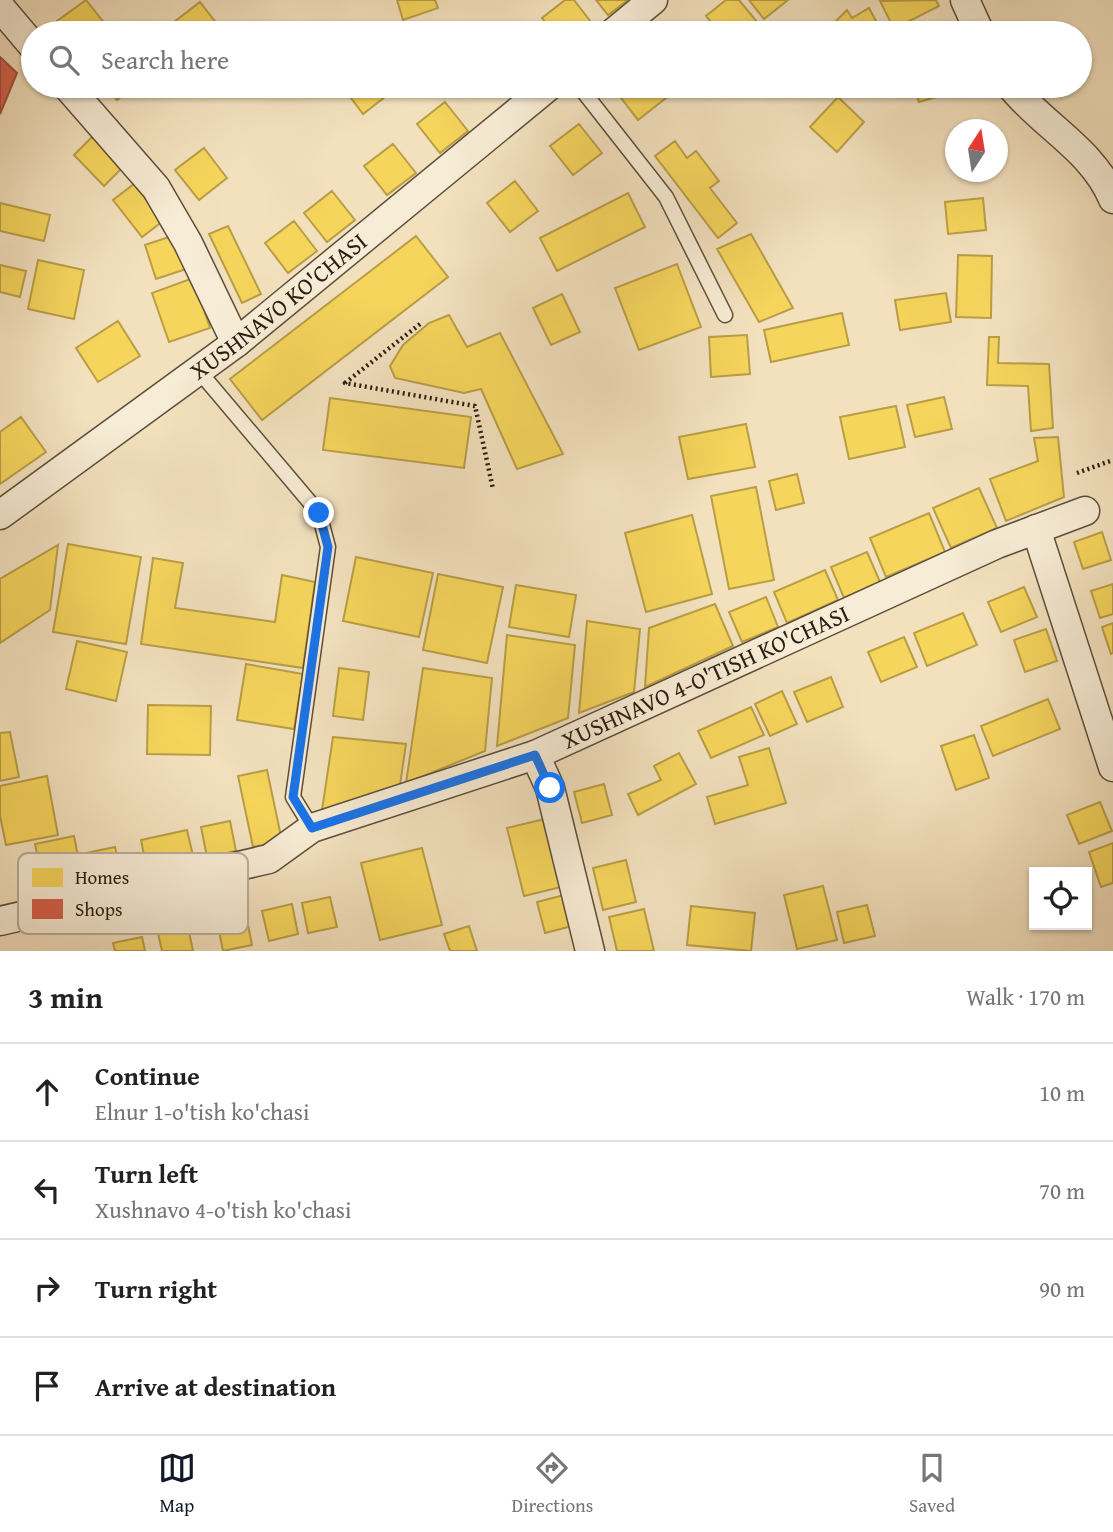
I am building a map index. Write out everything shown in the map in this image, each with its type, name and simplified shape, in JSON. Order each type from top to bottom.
[{"type":"street","points":[[628,21],[653,0]]},
{"type":"street","points":[[965,0],[975,21]]},
{"type":"street","points":[[0,7],[21,32]]},
{"type":"street","points":[[77,98],[156,188],[188,243],[236,343]]},
{"type":"street","name":"XUSHNAVO KO'CHASI","points":[[0,515],[236,343],[534,98]]},
{"type":"street","points":[[1021,98],[1080,151],[1112,191]]},
{"type":"street","name":"XUSHNAVO 4-O'TISH KO'CHASI","points":[[248,864],[269,859],[312,828],[535,755],[997,544],[1085,511]]},
{"type":"street","points":[[1036,529],[1113,767]]},
{"type":"street","points":[[535,755],[550,788],[590,951]]},
{"type":"street","name":"XUSHNAVO 4-O'TISH KO'CHASI","points":[[0,921],[18,917]]},
{"type":"lane","points":[[588,98],[666,197],[725,315]]},
{"type":"lane","points":[[198,370],[319,513],[328,547],[293,797],[312,828]]},
{"type":"path","points":[[420,324],[345,383],[475,406],[493,489]]},
{"type":"path","points":[[1077,473],[1113,460]]},
{"type":"building: Homes","points":[[86,0],[103,21],[57,21]]},
{"type":"building: Homes","points":[[397,0],[435,0],[438,8],[403,20]]},
{"type":"building: Homes","points":[[565,0],[574,0],[590,21],[544,21],[542,18]]},
{"type":"building: Homes","points":[[596,0],[628,0],[608,15]]},
{"type":"building: Homes","points":[[726,0],[739,0],[756,21],[710,21],[706,16]]},
{"type":"building: Homes","points":[[749,0],[788,0],[764,19]]},
{"type":"building: Homes","points":[[936,0],[939,6],[910,21],[890,21],[880,1]]},
{"type":"building: Homes","points":[[200,2],[215,21],[175,21]]},
{"type":"building: Homes","points":[[869,8],[876,21],[836,21],[847,10],[852,18]]},
{"type":"building: Homes","points":[[351,98],[384,98],[363,114]]},
{"type":"building: Homes","points":[[621,98],[666,98],[638,120]]},
{"type":"building: Homes","points":[[837,98],[864,122],[837,152],[810,127]]},
{"type":"building: Homes","points":[[918,98],[933,98],[919,102]]},
{"type":"building: Homes","points":[[445,102],[468,131],[440,153],[417,124]]},
{"type":"building: Homes","points":[[579,124],[602,153],[573,175],[550,146]]},
{"type":"building: Homes","points":[[96,133],[126,164],[104,186],[74,155]]},
{"type":"building: Homes","points":[[675,141],[687,158],[696,151],[719,181],[710,188],[737,223],[718,238],[655,156]]},
{"type":"building: Homes","points":[[393,144],[416,173],[387,195],[364,166]]},
{"type":"building: Homes","points":[[204,148],[227,178],[199,200],[175,170]]},
{"type":"building: Homes","points":[[515,181],[538,211],[510,232],[487,203]]},
{"type":"building: Homes","points":[[134,184],[163,221],[142,237],[113,200]]},
{"type":"building: Homes","points":[[332,191],[355,220],[327,242],[304,213]]},
{"type":"building: Homes","points":[[628,193],[645,227],[557,271],[540,238]]},
{"type":"building: Homes","points":[[983,198],[986,230],[948,234],[945,202]]},
{"type":"building: Homes","points":[[0,203],[50,215],[44,241],[0,231]]},
{"type":"building: Homes","points":[[294,221],[317,251],[288,273],[265,243]]},
{"type":"building: Homes","points":[[228,226],[261,294],[242,303],[209,234]]},
{"type":"building: Homes","points":[[178,234],[189,268],[156,279],[145,245]]},
{"type":"building: Homes","points":[[751,234],[793,308],[759,322],[717,249]]},
{"type":"building: Homes","points":[[416,236],[448,277],[262,420],[230,379]]},
{"type":"building: Homes","points":[[958,255],[992,256],[991,318],[956,317]]},
{"type":"building: Homes","points":[[38,260],[84,270],[74,319],[28,309]]},
{"type":"building: Homes","points":[[677,264],[701,327],[639,350],[615,288]]},
{"type":"building: Homes","points":[[0,265],[26,271],[20,297],[0,292]]},
{"type":"building: Homes","points":[[193,278],[210,328],[169,342],[152,293]]},
{"type":"building: Homes","points":[[946,293],[951,322],[900,330],[895,300]]},
{"type":"building: Homes","points":[[562,294],[580,332],[551,345],[533,308]]},
{"type":"building: Homes","points":[[842,313],[849,345],[771,362],[764,330]]},
{"type":"building: Homes","points":[[449,315],[467,347],[500,333],[563,454],[517,469],[481,389],[464,393],[395,378],[390,366],[403,345],[429,323]]},
{"type":"building: Homes","points":[[118,321],[140,356],[98,382],[76,348]]},
{"type":"building: Homes","points":[[747,335],[750,374],[711,377],[709,337]]},
{"type":"building: Homes","points":[[989,337],[999,337],[998,363],[1049,364],[1053,428],[1031,431],[1028,386],[987,385]]},
{"type":"building: Homes","points":[[944,397],[952,429],[915,437],[907,405]]},
{"type":"building: Homes","points":[[330,398],[471,417],[464,468],[323,450]]},
{"type":"building: Homes","points":[[896,406],[905,447],[849,459],[840,417]]},
{"type":"building: Homes","points":[[21,417],[46,452],[0,484],[0,432]]},
{"type":"building: Homes","points":[[746,424],[755,467],[688,479],[679,437]]},
{"type":"building: Homes","points":[[1058,437],[1064,497],[1006,521],[990,479],[1038,461],[1034,438]]},
{"type":"building: Homes","points":[[797,474],[804,503],[776,510],[769,481]]},
{"type":"building: Homes","points":[[756,487],[774,580],[729,589],[711,496]]},
{"type":"building: Homes","points":[[979,488],[997,528],[951,548],[933,508]]},
{"type":"building: Homes","points":[[929,513],[945,552],[886,577],[870,538]]},
{"type":"building: Homes","points":[[692,515],[712,594],[646,612],[625,533]]},
{"type":"building: Homes","points":[[1102,532],[1111,560],[1083,569],[1074,542]]},
{"type":"building: Homes","points":[[68,544],[141,557],[126,644],[53,632]]},
{"type":"building: Homes","points":[[58,545],[50,610],[0,643],[0,579]]},
{"type":"building: Homes","points":[[867,552],[880,582],[844,598],[831,567]]},
{"type":"building: Homes","points":[[356,557],[433,573],[419,637],[343,621]]},
{"type":"building: Homes","points":[[153,558],[183,563],[175,608],[275,622],[282,575],[315,582],[303,668],[141,644]]},
{"type":"building: Homes","points":[[825,570],[838,600],[787,623],[774,592]]},
{"type":"building: Homes","points":[[438,574],[503,587],[487,663],[423,650]]},
{"type":"building: Homes","points":[[1113,584],[1113,614],[1100,618],[1091,591]]},
{"type":"building: Homes","points":[[516,585],[576,595],[569,637],[509,627]]},
{"type":"building: Homes","points":[[1024,587],[1037,617],[1001,632],[988,602]]},
{"type":"building: Homes","points":[[766,597],[778,627],[742,642],[729,612]]},
{"type":"building: Homes","points":[[715,604],[733,646],[645,687],[649,628]]},
{"type":"building: Homes","points":[[963,613],[977,645],[927,666],[914,633]]},
{"type":"building: Homes","points":[[587,621],[640,629],[634,692],[579,713]]},
{"type":"building: Homes","points":[[1113,623],[1113,653],[1111,654],[1102,627]]},
{"type":"building: Homes","points":[[1046,629],[1057,661],[1025,672],[1014,640]]},
{"type":"building: Homes","points":[[507,635],[575,645],[568,718],[497,746]]},
{"type":"building: Homes","points":[[904,637],[917,667],[881,682],[868,652]]},
{"type":"building: Homes","points":[[77,641],[127,652],[116,701],[66,689]]},
{"type":"building: Homes","points":[[246,664],[303,674],[294,729],[237,720]]},
{"type":"building: Homes","points":[[339,668],[369,672],[363,720],[333,716]]},
{"type":"building: Homes","points":[[423,668],[492,678],[485,751],[406,783]]},
{"type":"building: Homes","points":[[831,677],[843,707],[807,722],[794,692]]},
{"type":"building: Homes","points":[[782,691],[797,724],[770,736],[755,704]]},
{"type":"building: Homes","points":[[1048,699],[1060,729],[993,756],[981,726]]},
{"type":"building: Homes","points":[[148,705],[211,706],[210,755],[147,754]]},
{"type":"building: Homes","points":[[751,707],[764,735],[711,758],[698,731]]},
{"type":"building: Homes","points":[[10,732],[19,777],[0,781],[0,733]]},
{"type":"building: Homes","points":[[974,735],[989,778],[956,790],[941,746]]},
{"type":"building: Homes","points":[[333,737],[406,744],[400,785],[327,813],[322,810]]},
{"type":"building: Homes","points":[[769,748],[786,803],[715,824],[707,797],[748,785],[739,757]]},
{"type":"building: Homes","points":[[679,753],[696,784],[638,815],[628,794],[661,780],[654,766]]},
{"type":"building: Homes","points":[[267,770],[282,841],[253,847],[238,776]]},
{"type":"building: Homes","points":[[47,776],[58,835],[6,845],[0,816],[0,786]]},
{"type":"building: Homes","points":[[604,784],[612,815],[582,823],[574,792]]},
{"type":"building: Homes","points":[[1100,802],[1112,831],[1079,844],[1067,815]]},
{"type":"building: Homes","points":[[549,818],[565,886],[524,896],[507,828]]},
{"type":"building: Homes","points":[[230,821],[236,851],[206,853],[201,827]]},
{"type":"building: Homes","points":[[187,830],[192,853],[144,853],[141,840]]},
{"type":"building: Homes","points":[[74,836],[77,853],[37,853],[35,844]]},
{"type":"building: Homes","points":[[1113,843],[1113,883],[1101,887],[1089,852]]},
{"type":"building: Homes","points":[[115,847],[116,853],[86,853]]},
{"type":"building: Homes","points":[[422,848],[442,925],[380,940],[361,863]]},
{"type":"building: Homes","points":[[626,860],[636,902],[603,910],[593,868]]},
{"type":"building: Homes","points":[[823,886],[837,940],[797,949],[784,895]]},
{"type":"building: Homes","points":[[568,894],[576,925],[545,933],[537,902]]},
{"type":"building: Homes","points":[[330,897],[337,927],[308,933],[302,903]]},
{"type":"building: Homes","points":[[292,904],[298,934],[269,941],[262,911]]},
{"type":"building: Homes","points":[[867,905],[875,936],[844,943],[837,912]]},
{"type":"building: Homes","points":[[691,906],[755,913],[751,951],[687,945]]},
{"type":"building: Homes","points":[[644,909],[654,951],[617,951],[609,917]]},
{"type":"building: Homes","points":[[248,925],[252,945],[223,951],[220,934],[248,934]]},
{"type":"building: Homes","points":[[469,926],[477,951],[450,951],[444,934]]},
{"type":"building: Homes","points":[[158,934],[189,934],[193,951],[162,951]]},
{"type":"building: Homes","points":[[142,937],[145,951],[115,951],[113,943]]},
{"type":"building: Shops","points":[[0,57],[17,73],[0,114]]},
{"type":"route","points":[[319,513],[328,547],[293,797],[312,828],[535,755],[550,788]]}]
